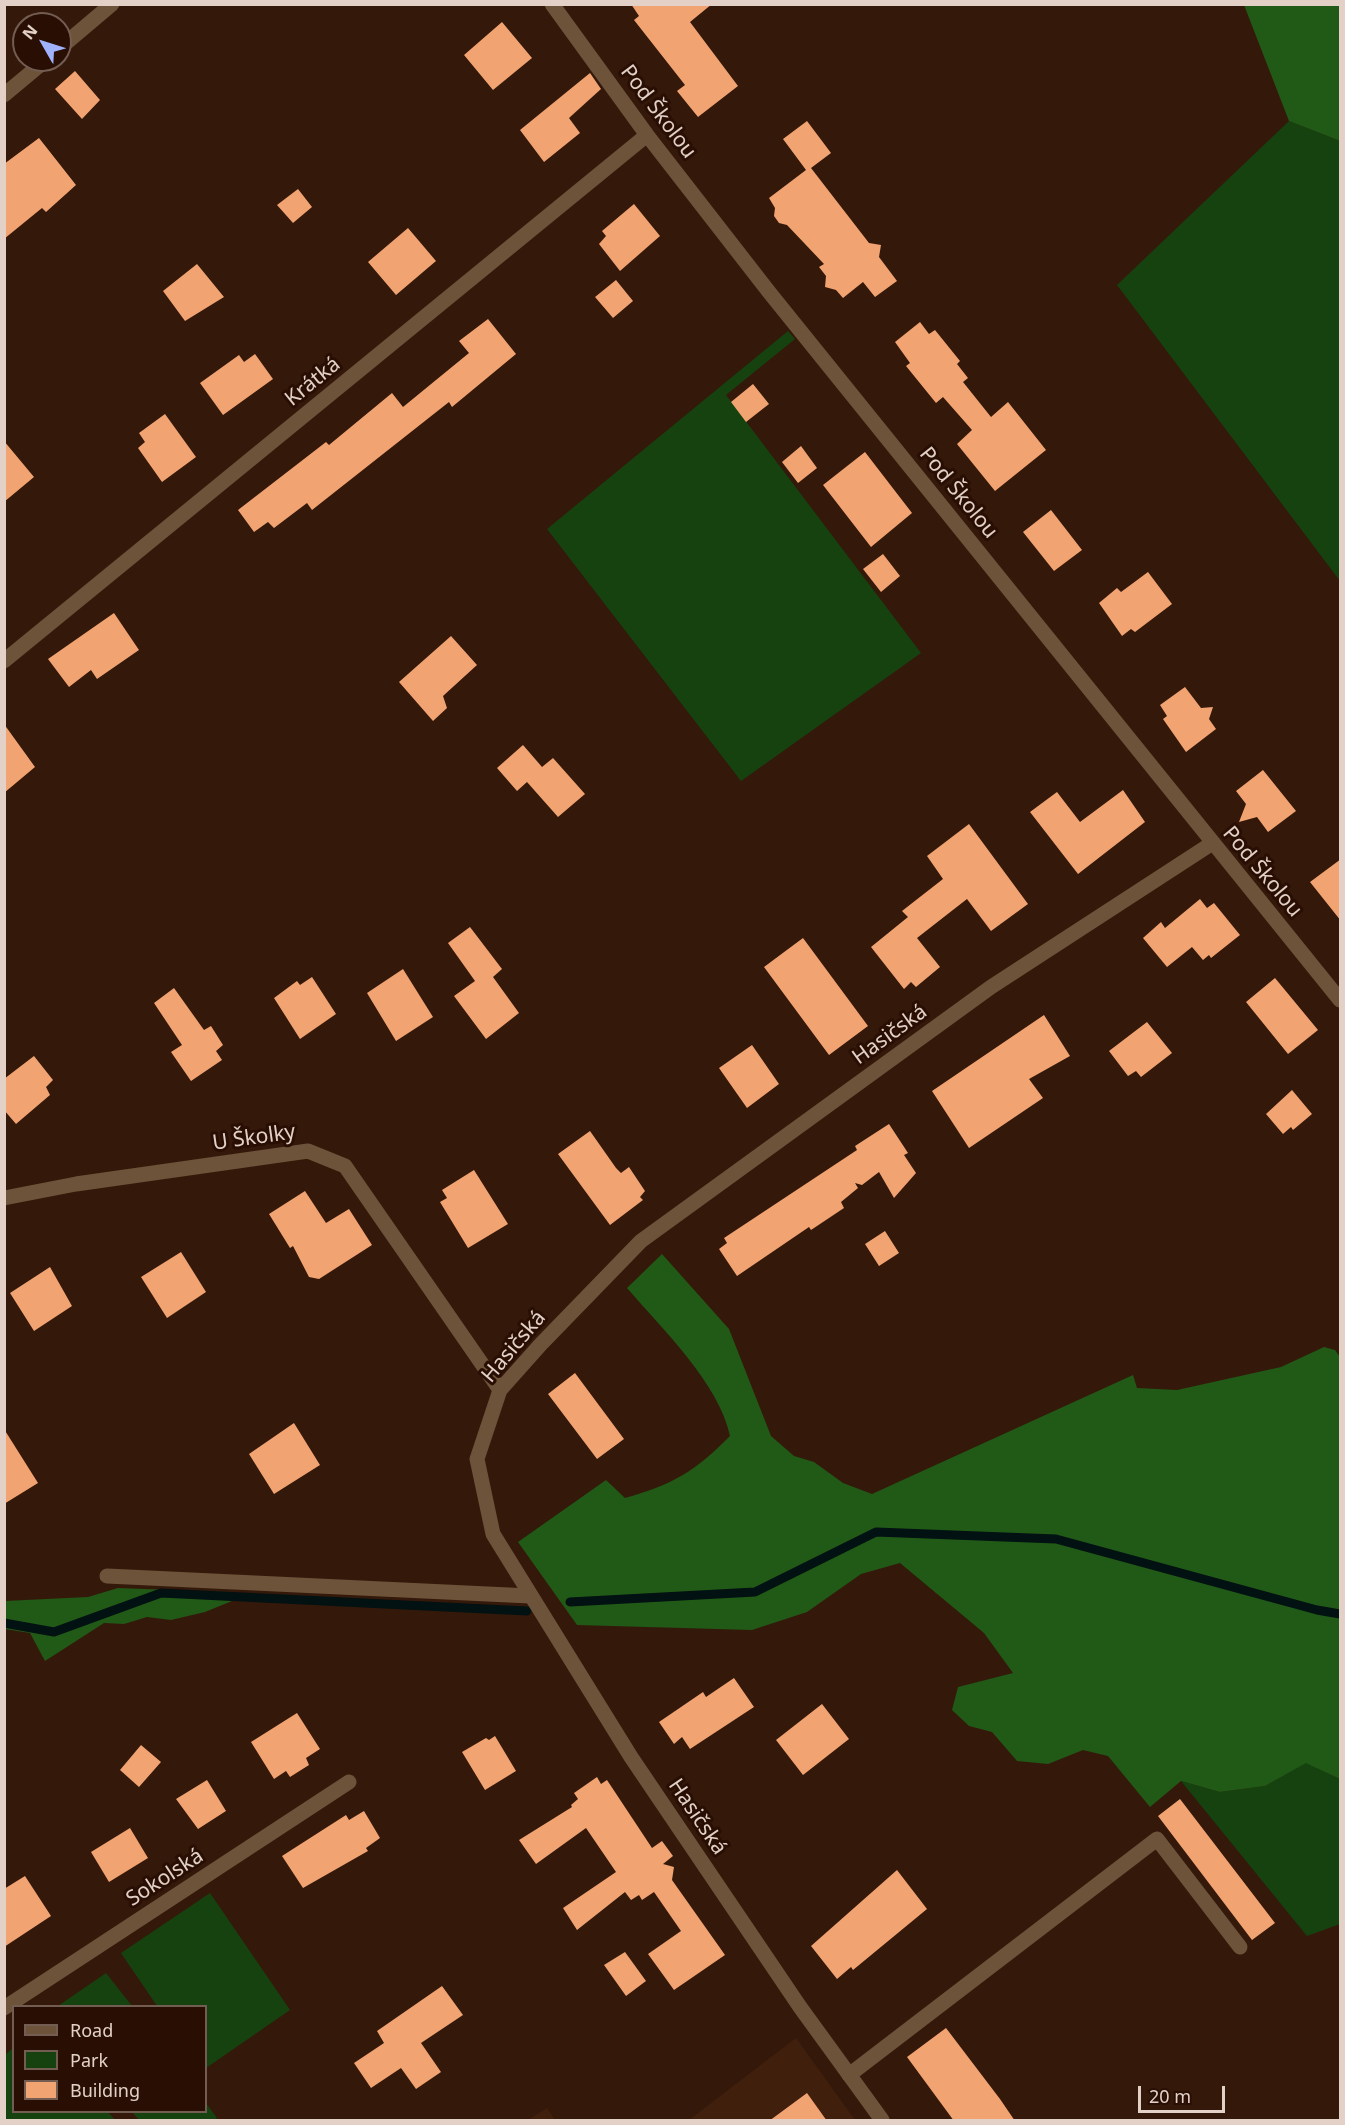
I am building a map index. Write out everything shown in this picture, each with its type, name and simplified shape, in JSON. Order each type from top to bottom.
[{"type":"street","points":[[72,38],[112,4]]},
{"type":"street","name":"Pod Školou","points":[[552,4],[647,135],[769,292],[1211,844],[1341,1000]]},
{"type":"street","points":[[4,95],[32,72]]},
{"type":"street","name":"Krátká","points":[[4,661],[647,135]]},
{"type":"street","name":"Hasičská","points":[[882,2121],[800,2007],[631,1757],[530,1596],[493,1534],[477,1459],[500,1390],[541,1344],[641,1241],[991,987],[1211,844]]},
{"type":"street","name":"U Školky","points":[[4,1198],[76,1184],[309,1151],[345,1166],[500,1390]]},
{"type":"street","points":[[107,1576],[530,1596]]},
{"type":"street","name":"Sokolská","points":[[4,2008],[349,1782]]},
{"type":"street","points":[[849,2075],[1157,1839],[1239,1947]]},
{"type":"shaded area","points":[[796,2038],[855,2120],[689,2120]]},
{"type":"shaded area","points":[[547,2108],[555,2120],[528,2120]]},
{"type":"green space","points":[[1244,5],[1340,5],[1340,141],[1289,121]]},
{"type":"green space","points":[[1289,121],[1340,141],[1340,581],[1117,285]]},
{"type":"green space","points":[[788,331],[795,339],[726,395],[921,653],[741,781],[547,529]]},
{"type":"green space","points":[[662,1254],[729,1329],[771,1436],[794,1456],[814,1462],[843,1483],[872,1494],[1133,1375],[1137,1388],[1177,1390],[1281,1367],[1324,1347],[1335,1350],[1340,1357],[1340,1779],[1306,1763],[1265,1786],[1220,1792],[1181,1781],[1150,1807],[1108,1756],[1083,1750],[1048,1764],[1017,1761],[992,1732],[969,1726],[952,1710],[958,1687],[1013,1673],[984,1633],[900,1563],[861,1574],[807,1612],[752,1630],[577,1625],[518,1542],[606,1480],[625,1498],[642,1493],[670,1482],[694,1468],[730,1436],[724,1416],[702,1377],[627,1288]]},
{"type":"green space","points":[[118,1588],[225,1592],[232,1601],[205,1612],[171,1620],[147,1617],[124,1624],[104,1623],[45,1661],[30,1633],[5,1629],[5,1601],[88,1597]]},
{"type":"green space","points":[[1306,1762],[1340,1779],[1340,1924],[1307,1936],[1181,1781],[1220,1792],[1265,1786]]},
{"type":"green space","points":[[210,1893],[290,2010],[207,2067],[207,2005],[156,2005],[121,1953]]},
{"type":"green space","points":[[106,1973],[131,2005],[59,2005]]},
{"type":"green space","points":[[12,2049],[12,2113],[109,2113],[115,2120],[5,2120],[5,2055]]},
{"type":"green space","points":[[207,2104],[217,2118],[213,2120],[139,2120],[133,2113],[207,2113]]},
{"type":"building","points":[[631,4],[712,4],[690,22],[738,86],[698,117],[677,91],[685,85],[634,20],[639,16]]},
{"type":"building","points":[[502,22],[532,58],[493,90],[464,55]]},
{"type":"building","points":[[75,71],[100,100],[82,119],[55,89]]},
{"type":"building","points":[[590,73],[601,89],[569,118],[580,133],[544,162],[520,130]]},
{"type":"building","points":[[807,121],[831,153],[811,168],[869,243],[881,245],[879,257],[897,281],[875,297],[863,282],[843,298],[836,290],[825,287],[826,276],[819,267],[824,264],[787,225],[779,223],[774,216],[775,208],[769,198],[806,170],[783,139]]},
{"type":"building","points":[[39,138],[76,185],[46,212],[42,208],[4,239],[4,164]]},
{"type":"building","points":[[298,189],[312,207],[293,223],[277,205]]},
{"type":"building","points":[[634,204],[660,236],[620,271],[599,244],[606,236],[602,231]]},
{"type":"building","points":[[408,228],[436,261],[396,295],[368,262]]},
{"type":"building","points":[[197,264],[224,297],[185,321],[163,291]]},
{"type":"building","points":[[616,280],[633,301],[613,318],[595,297]]},
{"type":"building","points":[[488,319],[516,354],[452,407],[449,402],[312,510],[307,503],[274,528],[268,522],[254,532],[238,510],[326,442],[329,445],[392,393],[403,407],[469,353],[459,341]]},
{"type":"building","points":[[920,322],[929,334],[935,330],[960,361],[957,364],[968,378],[963,382],[991,417],[1008,402],[1046,450],[995,491],[957,444],[972,430],[943,397],[936,403],[906,366],[910,363],[895,342]]},
{"type":"building","points":[[255,354],[273,379],[223,415],[200,383],[239,355],[244,362]]},
{"type":"building","points":[[753,384],[769,404],[746,422],[731,402]]},
{"type":"building","points":[[165,414],[196,457],[162,482],[138,448],[145,442],[139,433]]},
{"type":"building","points":[[4,441],[34,477],[4,502]]},
{"type":"building","points":[[801,446],[817,468],[798,483],[782,462]]},
{"type":"building","points":[[865,452],[912,513],[871,547],[823,485]]},
{"type":"building","points":[[1051,510],[1082,550],[1054,571],[1023,532]]},
{"type":"building","points":[[883,554],[900,576],[881,592],[863,569]]},
{"type":"building","points":[[1148,572],[1172,604],[1135,632],[1131,629],[1122,636],[1099,603],[1117,588],[1121,592]]},
{"type":"building","points":[[114,613],[139,650],[97,679],[91,670],[69,687],[48,659]]},
{"type":"building","points":[[451,636],[477,665],[443,696],[447,708],[433,721],[399,682]]},
{"type":"building","points":[[1185,687],[1201,708],[1213,707],[1209,719],[1216,729],[1186,752],[1163,719],[1167,716],[1160,705]]},
{"type":"building","points":[[4,724],[35,767],[4,793]]},
{"type":"building","points":[[523,745],[542,767],[553,758],[585,794],[558,817],[527,782],[517,791],[497,768]]},
{"type":"building","points":[[1263,770],[1296,811],[1268,832],[1257,817],[1239,822],[1246,804],[1236,791]]},
{"type":"building","points":[[1123,790],[1145,822],[1078,874],[1030,812],[1057,792],[1080,822]]},
{"type":"building","points":[[969,824],[1028,904],[991,931],[967,899],[917,938],[940,967],[916,987],[911,982],[904,989],[871,947],[908,917],[902,911],[943,879],[927,856]]},
{"type":"building","points":[[1341,859],[1341,921],[1310,882]]},
{"type":"building","points":[[1200,899],[1207,908],[1214,903],[1240,935],[1211,958],[1209,955],[1203,960],[1192,947],[1167,967],[1143,938],[1161,922],[1165,928]]},
{"type":"building","points":[[470,927],[502,969],[493,977],[519,1013],[486,1039],[454,996],[475,981],[448,943]]},
{"type":"building","points":[[803,938],[868,1026],[829,1055],[764,967]]},
{"type":"building","points":[[403,969],[433,1017],[396,1041],[367,993]]},
{"type":"building","points":[[312,977],[336,1014],[300,1039],[274,998],[297,981],[300,985]]},
{"type":"building","points":[[1275,978],[1318,1030],[1288,1054],[1246,1002]]},
{"type":"building","points":[[174,988],[204,1030],[211,1026],[223,1045],[216,1051],[222,1060],[191,1081],[171,1052],[182,1045],[154,1003]]},
{"type":"building","points":[[1044,1015],[1070,1056],[1029,1079],[1043,1098],[969,1148],[932,1091]]},
{"type":"building","points":[[1147,1022],[1172,1053],[1141,1077],[1136,1071],[1128,1076],[1109,1051]]},
{"type":"building","points":[[752,1045],[779,1084],[747,1108],[719,1068]]},
{"type":"building","points":[[34,1056],[53,1080],[46,1087],[50,1095],[16,1124],[4,1110],[4,1079]]},
{"type":"building","points":[[1292,1090],[1312,1114],[1293,1130],[1291,1127],[1283,1134],[1266,1114]]},
{"type":"building","points":[[889,1124],[908,1153],[904,1155],[916,1173],[894,1198],[879,1172],[862,1185],[855,1183],[858,1188],[841,1202],[844,1208],[811,1230],[809,1227],[737,1276],[719,1249],[727,1243],[724,1238],[857,1150],[855,1146]]},
{"type":"building","points":[[590,1131],[616,1168],[621,1173],[629,1167],[645,1191],[640,1197],[643,1200],[610,1225],[558,1154]]},
{"type":"building","points":[[474,1170],[508,1224],[468,1248],[440,1202],[447,1198],[442,1190]]},
{"type":"building","points":[[305,1191],[326,1223],[349,1209],[372,1245],[319,1279],[309,1277],[293,1246],[290,1248],[269,1214]]},
{"type":"building","points":[[885,1231],[899,1253],[879,1266],[865,1244]]},
{"type":"building","points":[[181,1252],[206,1292],[167,1318],[141,1277]]},
{"type":"building","points":[[50,1267],[72,1306],[34,1331],[10,1293]]},
{"type":"building","points":[[575,1373],[624,1439],[597,1459],[548,1394]]},
{"type":"building","points":[[294,1423],[320,1465],[274,1494],[249,1454]]},
{"type":"building","points":[[4,1429],[38,1483],[4,1504]]},
{"type":"building","points":[[734,1678],[754,1707],[690,1749],[682,1737],[674,1744],[659,1722],[703,1692],[706,1697]]},
{"type":"building","points":[[822,1704],[849,1739],[803,1775],[776,1740]]},
{"type":"building","points":[[297,1713],[320,1749],[306,1758],[309,1765],[290,1777],[286,1771],[274,1779],[251,1742]]},
{"type":"building","points":[[495,1736],[516,1771],[485,1790],[462,1752],[486,1738],[489,1740]]},
{"type":"building","points":[[141,1745],[161,1762],[139,1787],[120,1770]]},
{"type":"building","points":[[597,1777],[601,1784],[607,1780],[652,1848],[662,1841],[673,1856],[663,1864],[674,1867],[672,1880],[725,1955],[674,1990],[648,1954],[681,1931],[654,1892],[642,1900],[639,1895],[631,1900],[625,1892],[577,1930],[563,1908],[616,1872],[586,1828],[536,1864],[519,1840],[572,1807],[571,1805],[578,1799],[574,1793]]},
{"type":"building","points":[[207,1780],[226,1811],[198,1829],[176,1799]]},
{"type":"building","points":[[1180,1799],[1275,1923],[1252,1940],[1158,1816]]},
{"type":"building","points":[[364,1811],[380,1838],[366,1848],[368,1851],[303,1888],[282,1856],[346,1815],[349,1820]]},
{"type":"building","points":[[130,1828],[148,1858],[109,1882],[91,1852]]},
{"type":"building","points":[[897,1870],[927,1909],[853,1970],[851,1967],[837,1979],[811,1946]]},
{"type":"building","points":[[25,1876],[51,1916],[4,1947],[4,1889]]},
{"type":"building","points":[[625,1952],[646,1981],[626,1996],[604,1965]]},
{"type":"building","points":[[442,1986],[463,2015],[421,2043],[441,2072],[416,2089],[401,2068],[371,2088],[354,2063],[384,2043],[377,2031]]},
{"type":"building","points":[[946,2028],[1015,2121],[954,2121],[907,2057]]},
{"type":"building","points":[[807,2093],[827,2121],[769,2121]]},
{"type":"waterway","points":[[570,1602],[755,1592],[876,1532],[1056,1539],[1317,1610],[1340,1614]]},
{"type":"waterway","points":[[4,1623],[54,1632],[161,1593],[527,1611]]}]
